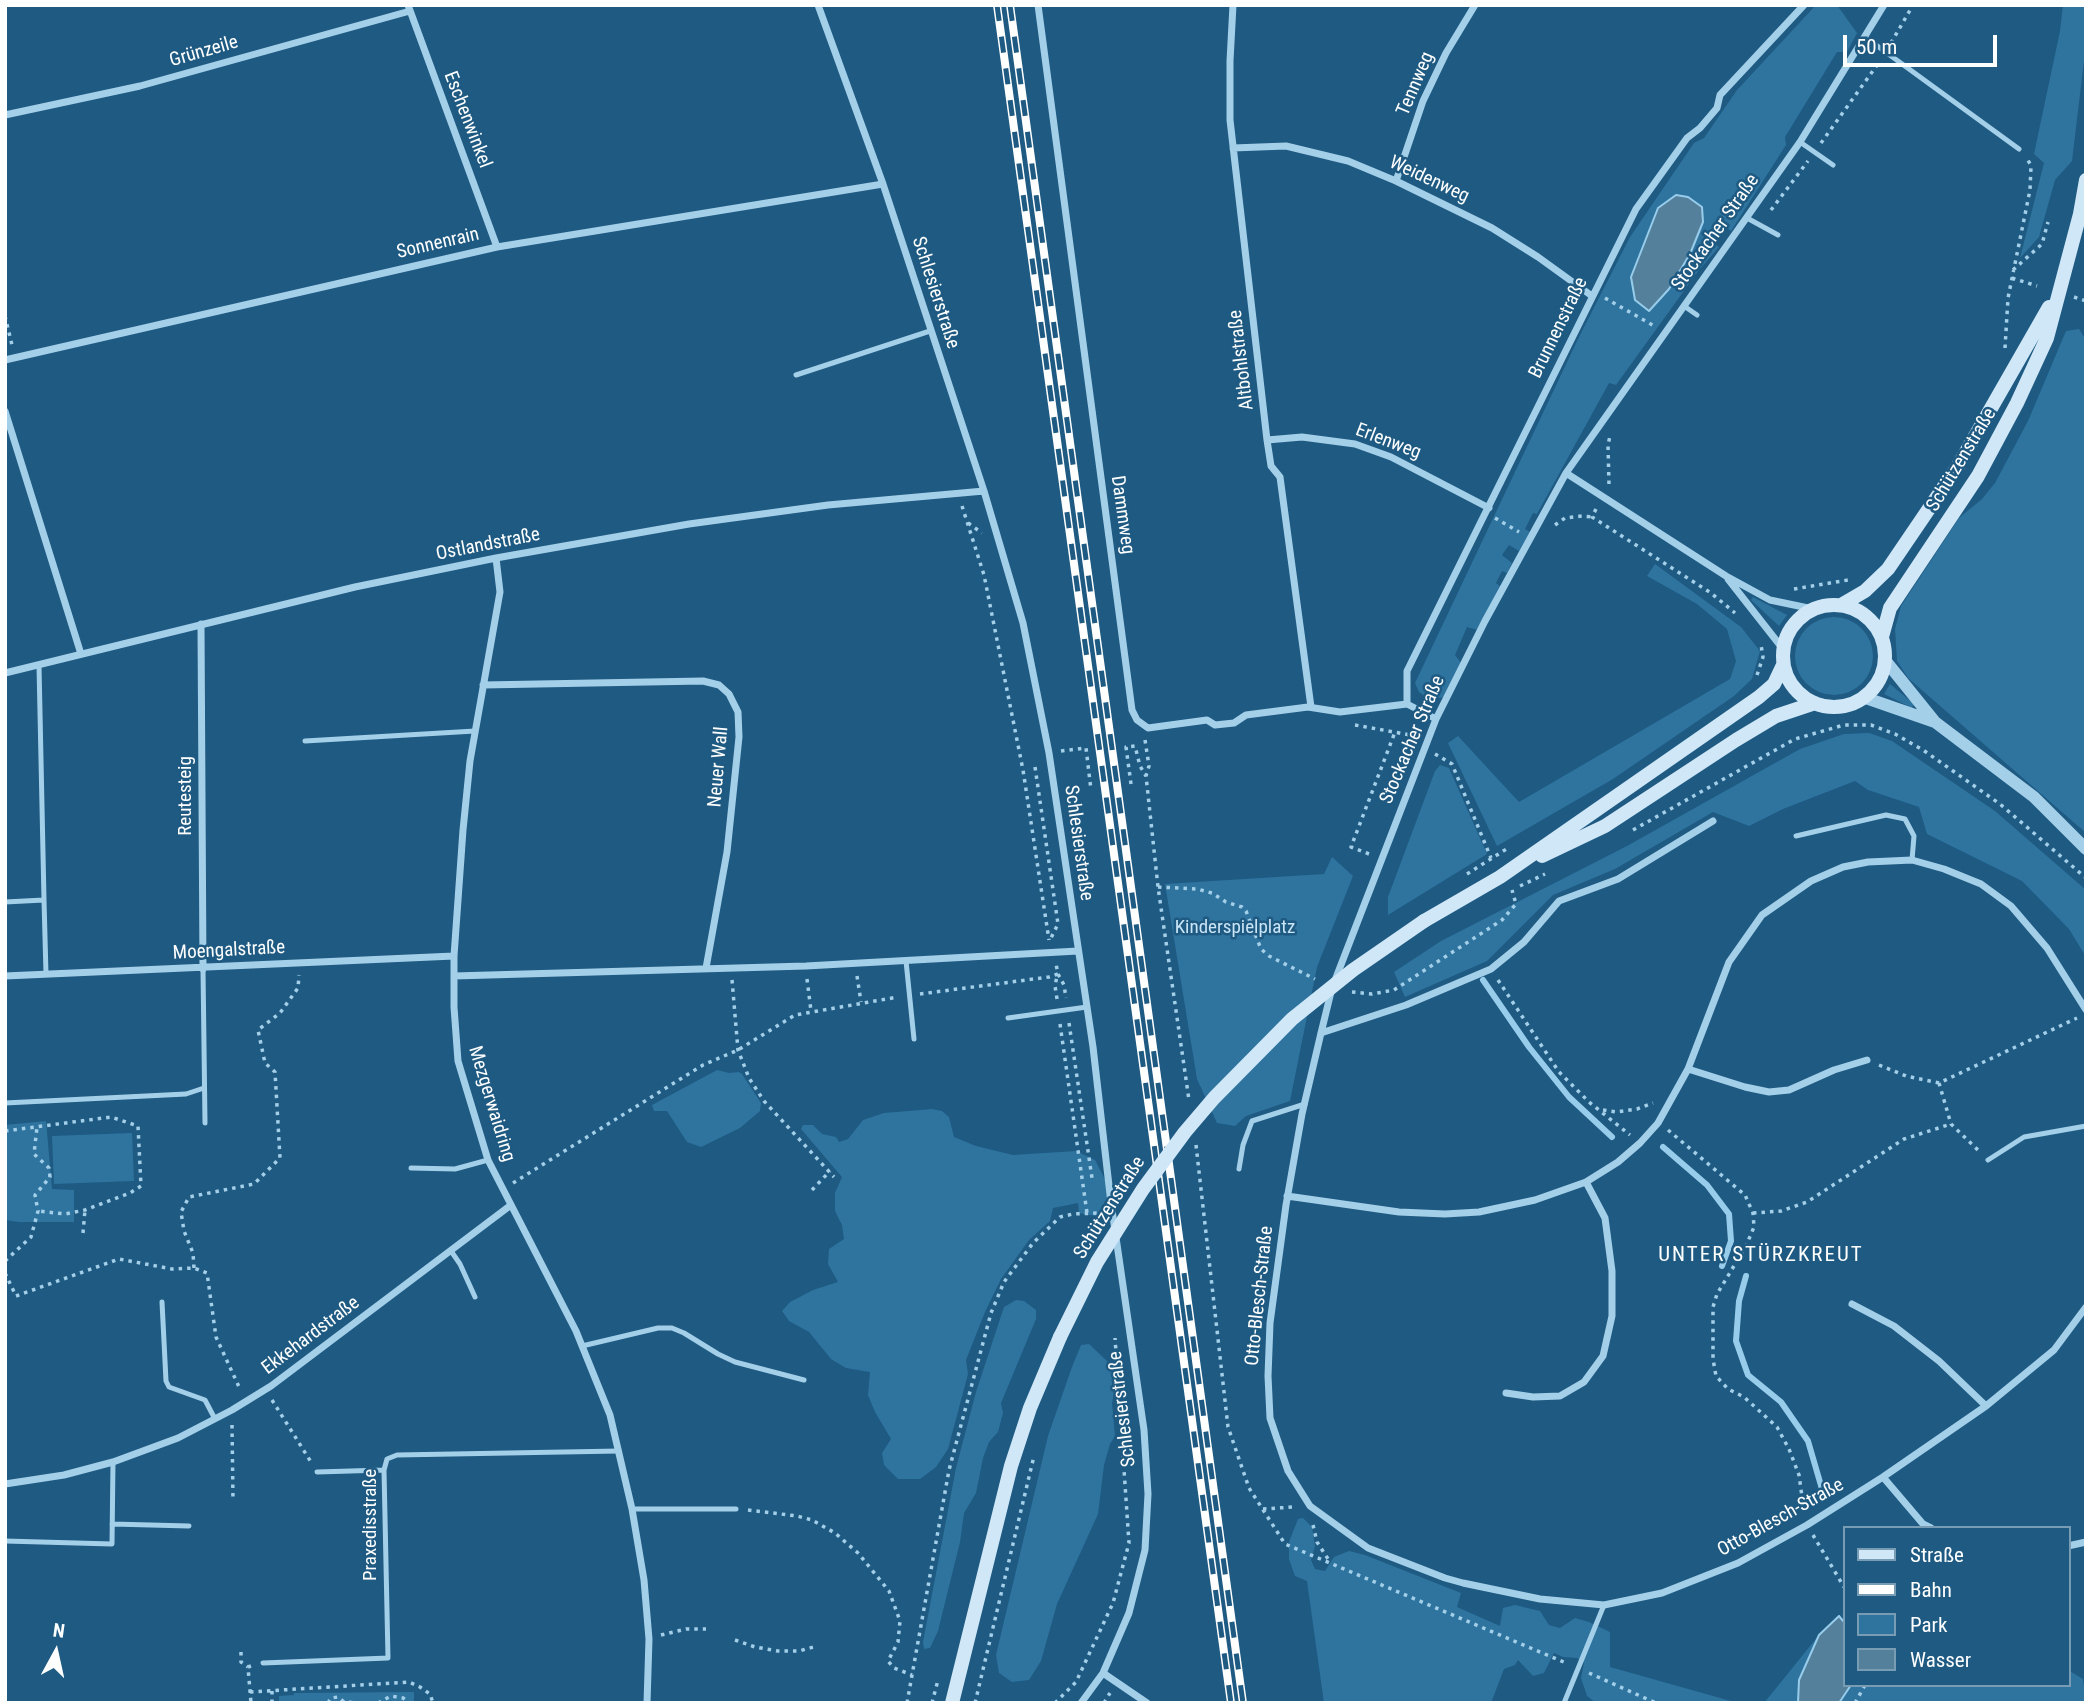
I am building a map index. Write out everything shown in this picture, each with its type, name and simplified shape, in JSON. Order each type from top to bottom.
[{"type":"main road","name":"Schützenstraße","points":[[1882,637],[1890,608],[1978,476],[2017,403],[2047,338],[2080,214],[2086,180]]},
{"type":"main road","name":"Schützenstraße","points":[[1841,605],[1865,591],[1888,569],[1958,466],[2057,293]]},
{"type":"main road","points":[[1841,605],[1866,616],[1882,637],[1885,660],[1882,675],[1864,697],[1848,705],[1831,707],[1815,703],[1800,694],[1783,666],[1783,649],[1788,632],[1799,618],[1813,608],[1841,605]]},
{"type":"main road","name":"Schützenstraße","points":[[1506,873],[1759,697],[1774,684],[1783,666]]},
{"type":"main road","name":"Schützenstraße","points":[[952,1703],[1011,1466],[1030,1408],[1060,1337],[1097,1262],[1143,1189],[1214,1098],[1270,1039],[1312,1002],[1424,921],[1506,873],[1605,825],[1776,716],[1815,703]]},
{"type":"street","name":"Schlesierstraße","points":[[818,5],[883,184],[984,491],[1023,623],[1049,752],[1087,1007],[1143,1430],[1148,1494],[1144,1550],[1129,1613],[1103,1673],[1081,1703]]},
{"type":"street","name":"Dammweg","points":[[1038,5],[1132,710],[1137,720],[1148,728]]},
{"type":"street","name":"Altbohlstraße","points":[[1233,5],[1230,61],[1233,148],[1267,440],[1272,466],[1280,477],[1311,707]]},
{"type":"street","name":"Tennweg","points":[[1396,181],[1423,101],[1446,53],[1475,5]]},
{"type":"street","name":"Brunnenstraße","points":[[1407,704],[1407,671],[1636,209],[1687,138],[1700,128],[1717,108],[1720,95],[1804,5]]},
{"type":"street","name":"Stockacher Straße","points":[[1321,1033],[1332,988],[1436,719],[1530,538],[1566,473],[1800,142],[1882,6]]},
{"type":"street","name":"Grünzeile","points":[[5,115],[140,86],[409,8]]},
{"type":"street","name":"Eschenwinkel","points":[[409,8],[497,247]]},
{"type":"street","name":"Weidenweg","points":[[1233,148],[1286,146],[1348,162],[1396,181],[1492,228],[1593,294]]},
{"type":"street","name":"Sonnenrain","points":[[5,360],[497,247],[883,184]]},
{"type":"street","points":[[5,411],[81,654]]},
{"type":"street","name":"Erlenweg","points":[[1267,440],[1302,437],[1354,444],[1391,457],[1487,511]]},
{"type":"street","points":[[1566,473],[1726,576],[1770,600],[1813,608]]},
{"type":"street","name":"Ostlandstraße","points":[[5,673],[355,587],[496,558],[689,524],[828,505],[984,491]]},
{"type":"street","name":"Mezgerwaidring","points":[[496,558],[500,592],[482,685],[463,830],[454,956],[458,1061],[488,1160],[582,1346],[610,1415],[632,1509],[645,1590],[649,1639],[647,1703]]},
{"type":"street","points":[[1726,576],[1783,649]]},
{"type":"street","name":"Reutesteig","points":[[201,624],[202,969]]},
{"type":"street","points":[[1885,660],[1935,722],[2034,797],[2086,849]]},
{"type":"street","name":"Neuer Wall","points":[[482,685],[703,681],[719,685],[729,694],[738,712],[739,737],[727,852],[706,968]]},
{"type":"street","points":[[1864,697],[1935,722]]},
{"type":"street","points":[[1148,728],[1207,720],[1215,725],[1234,723],[1246,715],[1311,707],[1340,712],[1407,704],[1436,719]]},
{"type":"street","points":[[1321,1033],[1406,1005],[1490,969],[1524,942],[1559,901],[1618,880],[1713,821]]},
{"type":"street","points":[[1287,1196],[1399,1212],[1445,1214],[1479,1212],[1535,1200],[1586,1182],[1618,1162],[1658,1123],[1688,1069],[1729,962],[1762,915],[1811,881],[1843,867],[1868,862],[1912,860],[1981,884],[2011,906],[2047,948],[2086,1012]]},
{"type":"street","points":[[454,976],[806,966],[1078,951]]},
{"type":"street","name":"Moengalstraße","points":[[5,976],[454,956]]},
{"type":"street","name":"Otto-Blesch-Straße","points":[[1321,1033],[1287,1196],[1270,1323],[1270,1418],[1288,1471],[1310,1506],[1368,1548],[1445,1578],[1527,1597],[1604,1605],[1662,1593],[1738,1563],[1807,1525],[1883,1477],[1986,1406],[2054,1350],[2086,1307]]},
{"type":"street","points":[[1688,1069],[1769,1092],[1789,1090],[1834,1070],[1867,1060]]},
{"type":"street","points":[[1506,1392],[1533,1397],[1560,1396],[1584,1382],[1603,1356],[1612,1315],[1612,1271],[1605,1218],[1586,1182]]},
{"type":"street","name":"Ekkehardstraße","points":[[5,1484],[64,1475],[113,1462],[178,1438],[232,1410],[265,1389],[511,1205]]},
{"type":"street","points":[[1852,1304],[1894,1326],[1939,1361],[1986,1406]]},
{"type":"street","points":[[1883,1477],[1927,1526]]},
{"type":"street","points":[[1103,1673],[1147,1703]]},
{"type":"lane","points":[[1865,37],[2019,149]]},
{"type":"lane","points":[[1800,142],[1833,165]]},
{"type":"lane","points":[[1747,218],[1778,235]]},
{"type":"lane","points":[[1684,306],[1697,315]]},
{"type":"lane","points":[[796,375],[930,331]]},
{"type":"lane","points":[[39,666],[46,974]]},
{"type":"lane","points":[[305,741],[475,731]]},
{"type":"lane","points":[[1796,836],[1886,815],[1896,817],[1905,819],[1914,836],[1912,860]]},
{"type":"lane","points":[[5,902],[44,901]]},
{"type":"lane","points":[[906,961],[914,1039]]},
{"type":"lane","points":[[202,969],[205,1123]]},
{"type":"lane","points":[[1008,1018],[1087,1007]]},
{"type":"lane","points":[[5,1103],[186,1094],[204,1088]]},
{"type":"lane","points":[[1239,1169],[1243,1145],[1252,1121],[1305,1104]]},
{"type":"lane","points":[[1988,1160],[2024,1137],[2086,1126]]},
{"type":"lane","points":[[411,1168],[455,1169],[488,1160]]},
{"type":"lane","points":[[451,1251],[475,1297]]},
{"type":"lane","points":[[162,1302],[166,1381],[169,1387],[205,1400],[215,1419]]},
{"type":"lane","points":[[582,1346],[658,1328],[672,1328],[735,1362],[804,1380]]},
{"type":"lane","name":"Praxedisstraße","points":[[263,1663],[388,1658],[384,1470],[387,1460],[397,1455],[619,1451]]},
{"type":"lane","points":[[5,1541],[112,1544],[113,1462]]},
{"type":"lane","points":[[317,1472],[384,1470]]},
{"type":"lane","points":[[632,1509],[736,1509]]},
{"type":"lane","points":[[112,1524],[190,1526]]},
{"type":"lane","points":[[1564,1703],[1604,1605]]},
{"type":"path","points":[[1760,225],[1886,52],[1913,5]]},
{"type":"path","points":[[2009,378],[2004,376],[2008,298],[2032,175],[2028,158],[2019,149]]},
{"type":"path","points":[[2013,270],[2042,244],[2048,222]]},
{"type":"path","points":[[2011,278],[2037,286]]},
{"type":"path","points":[[1593,294],[1665,332]]},
{"type":"path","points":[[2073,297],[2086,301]]},
{"type":"path","points":[[5,316],[15,358]]},
{"type":"path","points":[[1611,433],[1608,445],[1610,482],[1592,517],[1712,593],[1752,627],[1761,645],[1763,657],[1755,678]]},
{"type":"path","points":[[957,493],[984,575],[1021,757],[1049,940],[1055,954],[1058,974],[1064,985],[1094,1186]]},
{"type":"path","points":[[1487,511],[1530,538]]},
{"type":"path","points":[[967,521],[986,536]]},
{"type":"path","points":[[1794,589],[1849,580]]},
{"type":"path","points":[[1752,627],[1758,616]]},
{"type":"path","points":[[1340,712],[1354,725],[1428,738]]},
{"type":"path","points":[[1795,739],[1844,725],[1871,725],[1895,734],[1923,750],[2000,804],[2086,878]]},
{"type":"path","points":[[1148,728],[1144,738],[1149,766],[1146,776],[1158,887],[1189,1102]]},
{"type":"path","points":[[1381,859],[1351,846],[1395,732]]},
{"type":"path","points":[[1131,784],[1126,747],[1135,746],[1140,766],[1146,776]]},
{"type":"path","points":[[1049,752],[1086,748],[1091,790]]},
{"type":"path","points":[[1424,748],[1452,764],[1492,858]]},
{"type":"path","points":[[1034,756],[1058,924],[1055,934],[1049,940]]},
{"type":"path","points":[[1158,887],[1197,889],[1242,907],[1247,911],[1261,948],[1269,956],[1332,988],[1371,994],[1394,990],[1502,920],[1516,904],[1513,890]]},
{"type":"path","points":[[194,1268],[193,1253],[184,1231],[181,1212],[189,1197],[254,1184],[280,1158],[275,1072],[265,1063],[258,1030],[280,1013],[298,988],[301,963]]},
{"type":"path","points":[[855,964],[861,1002]]},
{"type":"path","points":[[806,966],[811,1011]]},
{"type":"path","points":[[732,968],[737,1050],[749,1078],[764,1101],[834,1177]]},
{"type":"path","points":[[1490,969],[1559,1072],[1589,1102],[1640,1143]]},
{"type":"path","points":[[502,1189],[703,1065],[737,1050],[795,1015],[861,1002],[1058,974]]},
{"type":"path","points":[[1058,974],[1055,986],[1058,1011],[1087,1213]]},
{"type":"path","points":[[1867,1060],[1906,1076],[1939,1083],[2086,1012]]},
{"type":"path","points":[[1939,1083],[1951,1124],[1988,1160]]},
{"type":"path","points":[[1601,1110],[1617,1112],[1637,1109],[1675,1092]]},
{"type":"path","points":[[5,1131],[111,1117],[138,1126],[141,1186],[130,1193],[85,1210],[65,1213],[38,1211]]},
{"type":"path","points":[[1658,1123],[1685,1142],[1745,1195],[1753,1213],[1754,1227],[1746,1246],[1717,1294],[1713,1307],[1713,1359],[1716,1376],[1728,1390],[1744,1397],[1760,1409],[1777,1427],[1799,1475],[1807,1525],[1842,1584]]},
{"type":"path","points":[[1753,1213],[1781,1212],[1807,1202],[1904,1139],[1951,1124]]},
{"type":"path","points":[[5,1261],[31,1237],[38,1211],[35,1195],[47,1182],[50,1172],[34,1154],[37,1127]]},
{"type":"path","points":[[1195,1143],[1228,1427],[1249,1488],[1285,1544],[1656,1703]]},
{"type":"path","points":[[813,1190],[830,1171]]},
{"type":"path","points":[[83,1233],[85,1210]]},
{"type":"path","points":[[907,1703],[950,1470],[991,1313],[1004,1282],[1032,1243],[1060,1217],[1098,1213]]},
{"type":"path","points":[[5,1273],[16,1297],[52,1283]]},
{"type":"path","points":[[1055,1703],[1076,1682],[1113,1603],[1129,1543],[1115,1336]]},
{"type":"path","points":[[265,1389],[317,1472]]},
{"type":"path","points":[[232,1410],[233,1500]]},
{"type":"path","points":[[975,1703],[1036,1447]]},
{"type":"path","points":[[1262,1509],[1310,1506],[1317,1542],[1331,1563]]},
{"type":"path","points":[[736,1509],[812,1520],[835,1533],[858,1553],[889,1591],[900,1621],[898,1642],[888,1661],[894,1668],[912,1675]]},
{"type":"path","points":[[649,1639],[686,1629],[706,1629]]},
{"type":"path","points":[[735,1640],[779,1651],[799,1651],[817,1646]]},
{"type":"path","points":[[241,1652],[241,1662],[248,1667],[251,1703]]},
{"type":"path","points":[[248,1667],[263,1663]]},
{"type":"path","points":[[250,1692],[409,1682],[420,1686],[429,1694],[433,1703]]},
{"type":"path","points":[[336,1687],[338,1697],[344,1702],[359,1703]]},
{"type":"path","points":[[1855,1703],[1864,1687]]},
{"type":"path","points":[[272,1690],[272,1703]]},
{"type":"path","points":[[378,1703],[391,1696],[403,1698],[410,1703]]},
{"type":"path","points":[[328,1703],[338,1697]]},
{"type":"green space","points":[[1816,5],[1837,5],[1857,33],[1847,52],[1837,52],[1785,137],[1786,145],[1731,231],[1724,226],[1712,242],[1719,247],[1699,270],[1616,385],[1609,383],[1537,514],[1533,513],[1525,529],[1530,532],[1519,551],[1509,545],[1502,555],[1512,563],[1507,573],[1502,571],[1496,583],[1500,586],[1478,630],[1467,627],[1455,655],[1461,663],[1444,697],[1427,698],[1419,692],[1415,683],[1578,339],[1630,237],[1694,143],[1704,138],[1737,90]]},
{"type":"green space","points":[[2063,5],[2086,5],[2086,44],[2072,161],[2055,180],[2039,237],[2020,258],[2044,163],[2034,154]]},
{"type":"green space","points":[[2079,329],[2086,340],[2086,833],[1908,678],[1897,661],[1895,629],[1901,606],[1959,518],[1982,499],[1995,483],[2028,421],[2066,331]]},
{"type":"green space","points":[[1655,564],[1741,627],[1760,651],[1752,679],[1734,696],[1613,779],[1497,846],[1448,743],[1458,736],[1519,802],[1730,679],[1736,661],[1727,629],[1697,604],[1647,576]]},
{"type":"green space","points":[[1753,597],[1787,615],[1779,626],[1751,600]]},
{"type":"green space","points":[[1826,617],[1842,617],[1856,623],[1867,634],[1873,648],[1873,664],[1867,678],[1856,689],[1842,695],[1826,695],[1812,689],[1801,678],[1795,664],[1795,648],[1801,634],[1812,623]]},
{"type":"green space","points":[[1890,684],[1914,704],[1912,708],[1884,694]]},
{"type":"green space","points":[[1869,733],[1892,741],[1995,811],[2086,890],[2086,957],[2069,929],[2022,881],[1927,834],[1919,807],[1868,790],[1855,781],[1783,809],[1749,826],[1713,812],[1615,869],[1553,895],[1487,961],[1405,997],[1394,972],[1441,941],[1627,846],[1800,749],[1844,734]]},
{"type":"green space","points":[[1440,765],[1449,768],[1487,854],[1388,915],[1388,897],[1435,771]]},
{"type":"green space","name":"Kinderspielplatz","points":[[1332,857],[1353,876],[1317,967],[1290,1101],[1246,1116],[1235,1126],[1217,1123],[1197,1079],[1165,884],[1324,874]]},
{"type":"green space","points":[[717,1070],[742,1074],[761,1103],[760,1111],[740,1128],[701,1147],[687,1142],[667,1111],[654,1111],[652,1105]]},
{"type":"green space","points":[[932,1109],[942,1111],[949,1117],[954,1137],[976,1146],[1013,1155],[1076,1151],[1095,1160],[1108,1185],[1108,1199],[1096,1216],[1079,1213],[1078,1203],[1053,1208],[1050,1221],[1029,1240],[1001,1279],[966,1360],[968,1374],[948,1449],[936,1467],[920,1479],[898,1479],[884,1465],[882,1453],[891,1439],[868,1395],[870,1372],[846,1368],[831,1359],[809,1332],[789,1321],[782,1311],[790,1302],[813,1290],[838,1282],[828,1264],[829,1249],[844,1239],[842,1225],[835,1211],[835,1193],[842,1177],[801,1129],[803,1125],[813,1125],[822,1134],[836,1137],[839,1142],[848,1139],[863,1120],[884,1113]]},
{"type":"green space","points":[[46,1121],[52,1189],[74,1190],[74,1222],[5,1220],[5,1125]]},
{"type":"green space","points":[[132,1133],[134,1181],[54,1184],[52,1136]]},
{"type":"green space","points":[[1016,1300],[1024,1301],[1036,1310],[1036,1319],[1001,1403],[1003,1413],[998,1432],[989,1442],[983,1458],[976,1493],[964,1513],[960,1542],[938,1631],[930,1648],[924,1649],[923,1642],[956,1468],[976,1392],[1004,1307]]},
{"type":"green space","points":[[1089,1344],[1107,1361],[1117,1378],[1112,1403],[1115,1436],[1104,1465],[1098,1514],[1057,1604],[1041,1661],[1029,1680],[1012,1682],[999,1673],[996,1655],[1048,1436],[1081,1345]]},
{"type":"green space","points":[[1303,1518],[1312,1527],[1315,1546],[1311,1560],[1315,1569],[1325,1571],[1334,1557],[1349,1551],[1461,1593],[1457,1607],[1500,1626],[1503,1608],[1515,1605],[1540,1611],[1549,1625],[1560,1628],[1575,1618],[1589,1622],[1610,1632],[1610,1667],[1738,1703],[1596,1703],[1587,1696],[1581,1678],[1584,1663],[1577,1658],[1554,1653],[1544,1673],[1533,1676],[1518,1660],[1515,1665],[1504,1669],[1491,1703],[1324,1703],[1307,1581],[1295,1576],[1289,1559],[1289,1542],[1298,1519]]},
{"type":"green space","points":[[1819,1635],[1799,1680],[1798,1703],[1764,1703]]},
{"type":"green space","points":[[2070,1671],[2083,1679],[2086,1703],[1839,1703],[1850,1687],[2070,1687]]},
{"type":"green space","points":[[414,1692],[414,1703],[279,1703],[279,1696],[294,1693]]},
{"type":"water","points":[[1676,195],[1688,197],[1702,207],[1703,222],[1690,254],[1669,289],[1649,311],[1635,300],[1631,277],[1658,208]]},
{"type":"water","points":[[1839,1616],[1842,1620],[1842,1687],[1850,1687],[1839,1703],[1798,1703],[1799,1680],[1819,1635]]},
{"type":"waterway","points":[[1483,980],[1529,1047],[1569,1097],[1612,1137]]},
{"type":"waterway","points":[[1663,1147],[1707,1185],[1729,1214],[1731,1241],[1722,1266]]},
{"type":"waterway","points":[[1746,1276],[1739,1301],[1736,1341],[1748,1375],[1781,1402],[1808,1441],[1822,1489]]},
{"type":"railway","points":[[997,5],[1231,1703]]},
{"type":"railway","points":[[1010,5],[1243,1703]]},
{"type":"district","name":"UNTER STÜRZKREUT","points":[[1761,1256]]}]
